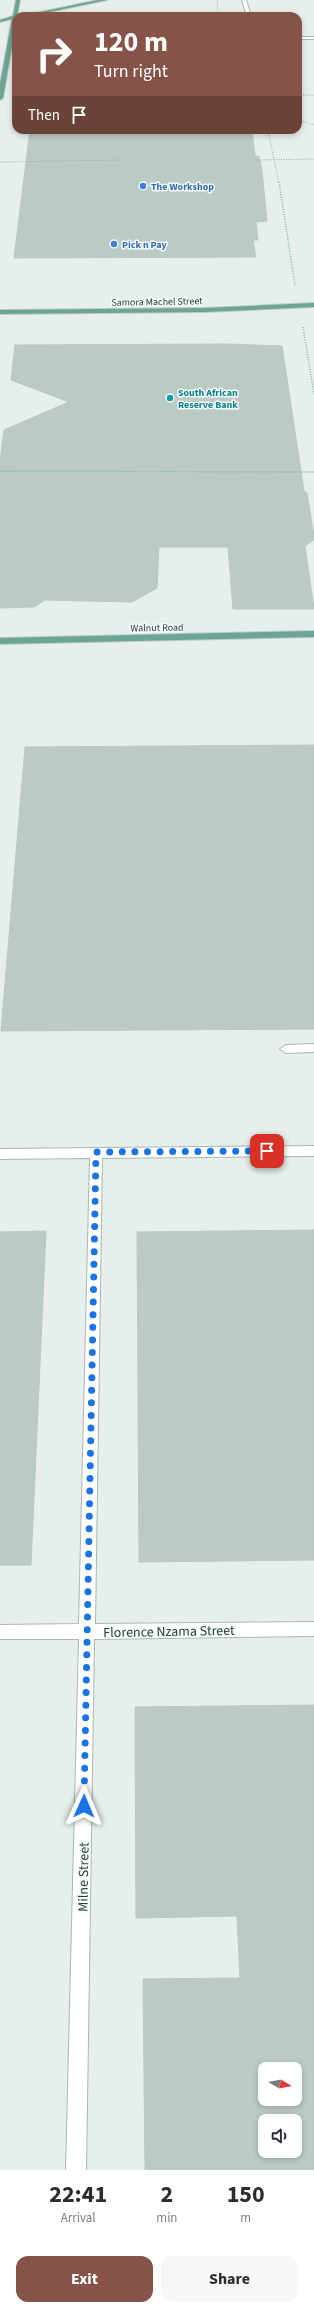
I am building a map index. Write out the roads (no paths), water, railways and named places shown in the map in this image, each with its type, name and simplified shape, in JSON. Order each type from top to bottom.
[{"type":"main road","points":[[17,12],[18,0]]},
{"type":"main road","points":[[44,12],[105,0]]},
{"type":"main road","points":[[0,21],[12,18]]},
{"type":"main road","points":[[0,98],[12,37]]},
{"type":"main road","name":"Samora Machel Street","points":[[0,312],[138,312],[314,305]]},
{"type":"main road","name":"Walnut Road","points":[[0,641],[314,634]]},
{"type":"street","points":[[244,0],[248,12]]},
{"type":"street","points":[[302,38],[314,38]]},
{"type":"street","points":[[302,41],[314,41]]},
{"type":"street","points":[[286,1049],[314,1048]]},
{"type":"street","points":[[0,1154],[314,1151]]},
{"type":"street","name":"Milne Street","points":[[76,2170],[88,1632],[96,1152]]},
{"type":"street","name":"Florence Nzama Street","points":[[0,1632],[314,1629]]},
{"type":"place","name":"The Workshop","points":[[143,186]]},
{"type":"place","name":"Pick n Pay","points":[[114,244]]},
{"type":"place","name":"South African Reserve Bank","points":[[170,398]]}]
